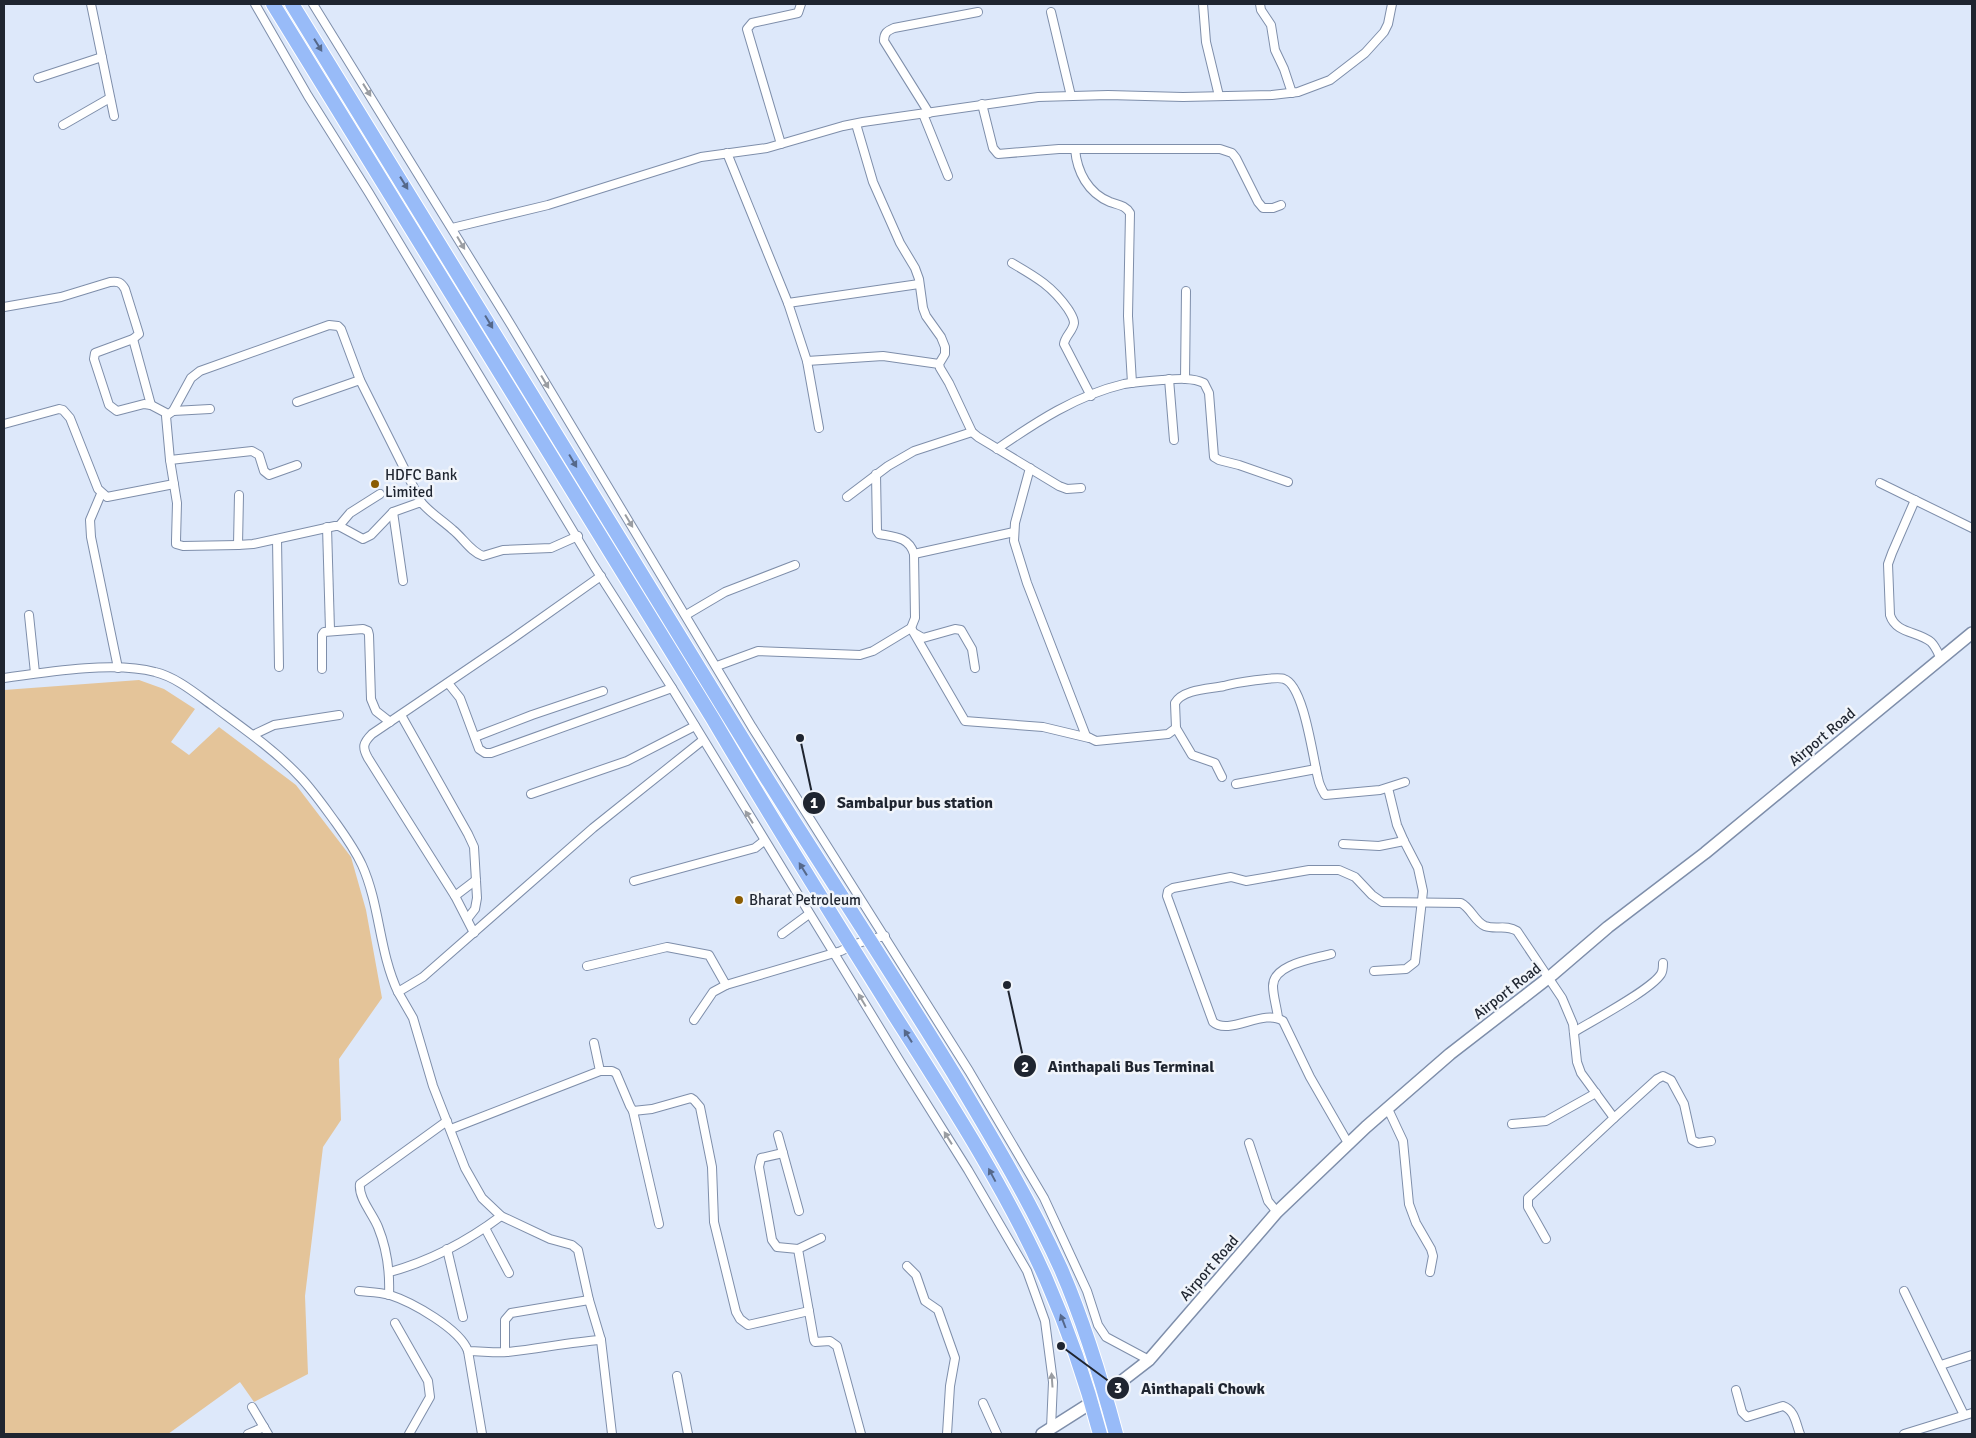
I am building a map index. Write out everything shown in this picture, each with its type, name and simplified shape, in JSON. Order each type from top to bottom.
[{"type":"highway","points":[[273,4],[713,719],[773,822],[960,1119],[1019,1226],[1045,1278],[1060,1315],[1100,1434]]},
{"type":"highway","points":[[292,4],[445,250],[698,667],[992,1139],[1038,1219],[1062,1273],[1105,1394],[1116,1434]]},
{"type":"main road","name":"Airport Road","points":[[1047,1431],[1105,1394],[1149,1360],[1277,1212],[1348,1142],[1450,1054],[1705,853],[1972,633]]},
{"type":"street","points":[[91,4],[114,116]]},
{"type":"street","points":[[254,4],[601,576],[672,688],[809,914],[968,1170],[1027,1271],[1045,1321],[1053,1382],[1047,1431]]},
{"type":"street","points":[[313,4],[452,228],[752,727],[885,936],[1044,1198],[1087,1291],[1102,1332],[1106,1337],[1149,1360]]},
{"type":"street","points":[[781,144],[746,29],[752,23],[798,13],[801,4]]},
{"type":"street","points":[[1202,4],[1206,42],[1219,96]]},
{"type":"street","points":[[1260,4],[1261,10],[1271,25],[1275,50],[1284,68],[1292,93]]},
{"type":"street","points":[[452,228],[548,205],[701,157],[781,144],[856,124],[1038,97],[1219,96],[1292,93],[1330,80],[1365,52],[1384,32],[1388,24],[1392,4]]},
{"type":"street","points":[[948,176],[926,113],[884,41],[884,36],[894,28],[978,12]]},
{"type":"street","points":[[1050,12],[1072,96]]},
{"type":"street","points":[[38,78],[102,57]]},
{"type":"street","points":[[63,126],[110,98]]},
{"type":"street","points":[[982,104],[993,148],[998,154],[1075,149],[1212,149],[1227,151],[1236,158],[1258,202],[1263,208],[1273,208],[1281,205]]},
{"type":"street","points":[[856,124],[873,182],[900,242],[915,268],[926,316],[942,337],[945,354],[939,364]]},
{"type":"street","points":[[1075,149],[1079,171],[1086,182],[1100,197],[1123,206],[1130,213],[1128,316],[1132,383]]},
{"type":"street","points":[[727,153],[788,303],[807,362],[819,428]]},
{"type":"street","points":[[1012,263],[1047,284],[1060,298],[1074,319],[1074,324],[1064,344],[1091,396]]},
{"type":"street","points":[[4,307],[61,297],[117,281],[125,289],[139,334],[133,339],[95,353],[94,359],[109,405],[113,410],[120,411],[136,405],[151,405],[170,412],[210,409]]},
{"type":"street","points":[[788,303],[920,284]]},
{"type":"street","points":[[1185,379],[1186,290]]},
{"type":"street","points":[[380,494],[350,513],[339,526],[253,544],[183,546],[176,544],[177,503],[166,420],[191,378],[200,371],[334,324],[341,329],[360,380],[421,502],[430,512],[456,532],[474,551],[482,556],[503,550],[551,548],[578,536]]},
{"type":"street","points":[[133,339],[151,405]]},
{"type":"street","points":[[807,362],[872,356],[939,364]]},
{"type":"street","points":[[939,364],[972,432],[1059,486],[1067,489],[1080,488]]},
{"type":"street","points":[[1169,379],[1174,440]]},
{"type":"street","points":[[997,448],[1043,418],[1091,396],[1132,383],[1185,379],[1199,381],[1207,388],[1209,393],[1214,457],[1288,482]]},
{"type":"street","points":[[297,402],[360,380]]},
{"type":"street","points":[[4,424],[58,409],[63,410],[70,418],[98,490],[106,497],[174,484]]},
{"type":"street","points":[[847,497],[876,474],[914,451],[972,432]]},
{"type":"street","points":[[170,460],[252,451],[259,455],[264,471],[269,475],[297,465]]},
{"type":"street","points":[[1030,468],[1014,532],[1017,554],[1083,731],[1089,738]]},
{"type":"street","points":[[716,666],[758,651],[860,655],[873,651],[911,628],[914,618],[914,554],[907,541],[879,534],[877,531],[876,474]]},
{"type":"street","points":[[1880,483],[1972,528]]},
{"type":"street","points":[[102,494],[90,520],[91,537],[118,668]]},
{"type":"street","points":[[238,545],[239,495]]},
{"type":"street","points":[[1915,500],[1888,564],[1890,615],[1892,622],[1897,626],[1929,640],[1941,659]]},
{"type":"street","points":[[339,526],[358,538],[367,538],[393,512],[421,502]]},
{"type":"street","points":[[393,512],[404,581]]},
{"type":"street","points":[[328,528],[330,630]]},
{"type":"street","points":[[914,554],[1014,532]]},
{"type":"street","points":[[277,539],[279,667]]},
{"type":"street","points":[[686,615],[725,592],[795,565]]},
{"type":"street","points":[[474,933],[456,896],[363,748],[364,741],[601,576]]},
{"type":"street","points":[[29,615],[36,673]]},
{"type":"street","points":[[911,628],[965,721],[1043,727],[1096,741],[1168,734],[1176,728]]},
{"type":"street","points":[[911,628],[918,636],[923,638],[955,629],[961,630],[972,650],[975,668]]},
{"type":"street","points":[[322,669],[322,635],[324,632],[330,630],[363,629],[368,631],[371,699],[376,711],[390,722]]},
{"type":"street","points":[[4,678],[36,673],[118,668],[156,672],[173,679],[253,735],[300,777],[317,797],[354,848],[369,880],[389,966],[398,992],[413,1018],[433,1086],[465,1168],[482,1198],[501,1216],[550,1239],[572,1245],[578,1250],[589,1300],[601,1340],[612,1434]]},
{"type":"street","points":[[1222,777],[1216,763],[1192,755],[1176,728],[1175,703],[1181,696],[1186,694],[1229,684],[1284,679],[1290,683],[1296,692],[1302,708],[1316,769],[1325,796],[1388,788],[1405,782]]},
{"type":"street","points":[[448,683],[460,698],[480,749],[485,753],[491,753],[672,688]]},
{"type":"street","points":[[475,737],[603,691]]},
{"type":"street","points":[[253,735],[274,725],[339,715]]},
{"type":"street","points":[[401,715],[474,848],[477,898],[475,909],[468,918]]},
{"type":"street","points":[[531,794],[627,761],[695,726]]},
{"type":"street","points":[[398,992],[423,977],[593,828],[703,740]]},
{"type":"street","points":[[1236,784],[1316,769]]},
{"type":"street","points":[[1374,971],[1406,969],[1415,962],[1423,903],[1423,891],[1418,868],[1404,841],[1388,788]]},
{"type":"street","points":[[634,882],[755,848],[764,840]]},
{"type":"street","points":[[1343,844],[1379,846],[1404,841]]},
{"type":"street","points":[[1278,1018],[1273,1017],[1221,1026],[1213,1022],[1167,896],[1168,891],[1178,886],[1227,877],[1235,877],[1246,881],[1309,870],[1339,870],[1355,876],[1372,895],[1382,902],[1461,903],[1485,926],[1512,928],[1517,931],[1565,1004],[1574,1032],[1577,1062],[1581,1073],[1611,1114]]},
{"type":"street","points":[[456,896],[476,880]]},
{"type":"street","points":[[782,934],[809,914]]},
{"type":"street","points":[[694,1020],[713,992],[726,985],[841,950],[869,939],[885,936]]},
{"type":"street","points":[[587,966],[667,947],[709,954],[726,985]]},
{"type":"street","points":[[1331,954],[1289,966],[1278,973],[1274,979],[1273,986],[1278,1018],[1286,1026],[1310,1077],[1348,1142]]},
{"type":"street","points":[[1574,1032],[1660,976],[1663,963]]},
{"type":"street","points":[[594,1043],[600,1071]]},
{"type":"street","points":[[451,1129],[600,1071],[612,1071],[616,1073],[633,1111],[659,1224]]},
{"type":"street","points":[[1546,1239],[1528,1207],[1528,1198],[1611,1114],[1657,1079],[1664,1076],[1670,1080],[1684,1104],[1692,1140],[1698,1143],[1711,1141]]},
{"type":"street","points":[[1512,1124],[1546,1121],[1596,1094]]},
{"type":"street","points":[[633,1111],[652,1109],[691,1098],[700,1107],[712,1167],[714,1222],[740,1319],[748,1325],[809,1311]]},
{"type":"street","points":[[1388,1109],[1403,1141],[1409,1204],[1412,1214],[1433,1256],[1430,1272]]},
{"type":"street","points":[[389,1295],[390,1272],[384,1243],[378,1226],[361,1193],[360,1184],[447,1120]]},
{"type":"street","points":[[778,1134],[799,1211]]},
{"type":"street","points":[[1249,1144],[1268,1201],[1277,1212]]},
{"type":"street","points":[[783,1153],[761,1158],[759,1167],[772,1240],[777,1247],[798,1249],[821,1238]]},
{"type":"street","points":[[390,1272],[410,1266],[447,1249],[501,1216]]},
{"type":"street","points":[[484,1228],[509,1273]]},
{"type":"street","points":[[447,1249],[463,1316]]},
{"type":"street","points":[[798,1249],[815,1342],[830,1341],[837,1346],[861,1434]]},
{"type":"street","points":[[908,1266],[916,1275],[926,1301],[938,1310],[955,1358],[950,1386],[946,1434]]},
{"type":"street","points":[[359,1291],[389,1295],[417,1307],[436,1318],[466,1344],[482,1434]]},
{"type":"street","points":[[1904,1291],[1968,1414],[1904,1434]]},
{"type":"street","points":[[505,1352],[505,1320],[511,1313],[589,1300]]},
{"type":"street","points":[[395,1323],[428,1381],[430,1397],[409,1434]]},
{"type":"street","points":[[468,1351],[505,1352],[601,1340]]},
{"type":"street","points":[[1941,1365],[1972,1355]]},
{"type":"street","points":[[676,1376],[688,1434]]},
{"type":"street","points":[[1736,1390],[1742,1412],[1747,1416],[1783,1406],[1792,1412],[1800,1434]]},
{"type":"street","points":[[983,1403],[997,1434]]},
{"type":"street","points":[[248,1434],[266,1431],[252,1408]]},
{"type":"shaded area","points":[[139,680],[164,689],[195,709],[171,742],[189,755],[219,727],[296,785],[351,857],[366,910],[382,998],[339,1059],[341,1120],[323,1147],[305,1296],[308,1374],[254,1402],[240,1382],[168,1434],[4,1434],[4,690]]},
{"type":"place","name":"HDFC Bank Limited","points":[[375,484]]},
{"type":"place","name":"Sambalpur bus station","points":[[800,738]]},
{"type":"place","name":"Bharat Petroleum","points":[[739,900]]},
{"type":"place","name":"Ainthapali Bus Terminal","points":[[1007,985]]},
{"type":"place","name":"Ainthapali Chowk","points":[[1061,1346]]}]
